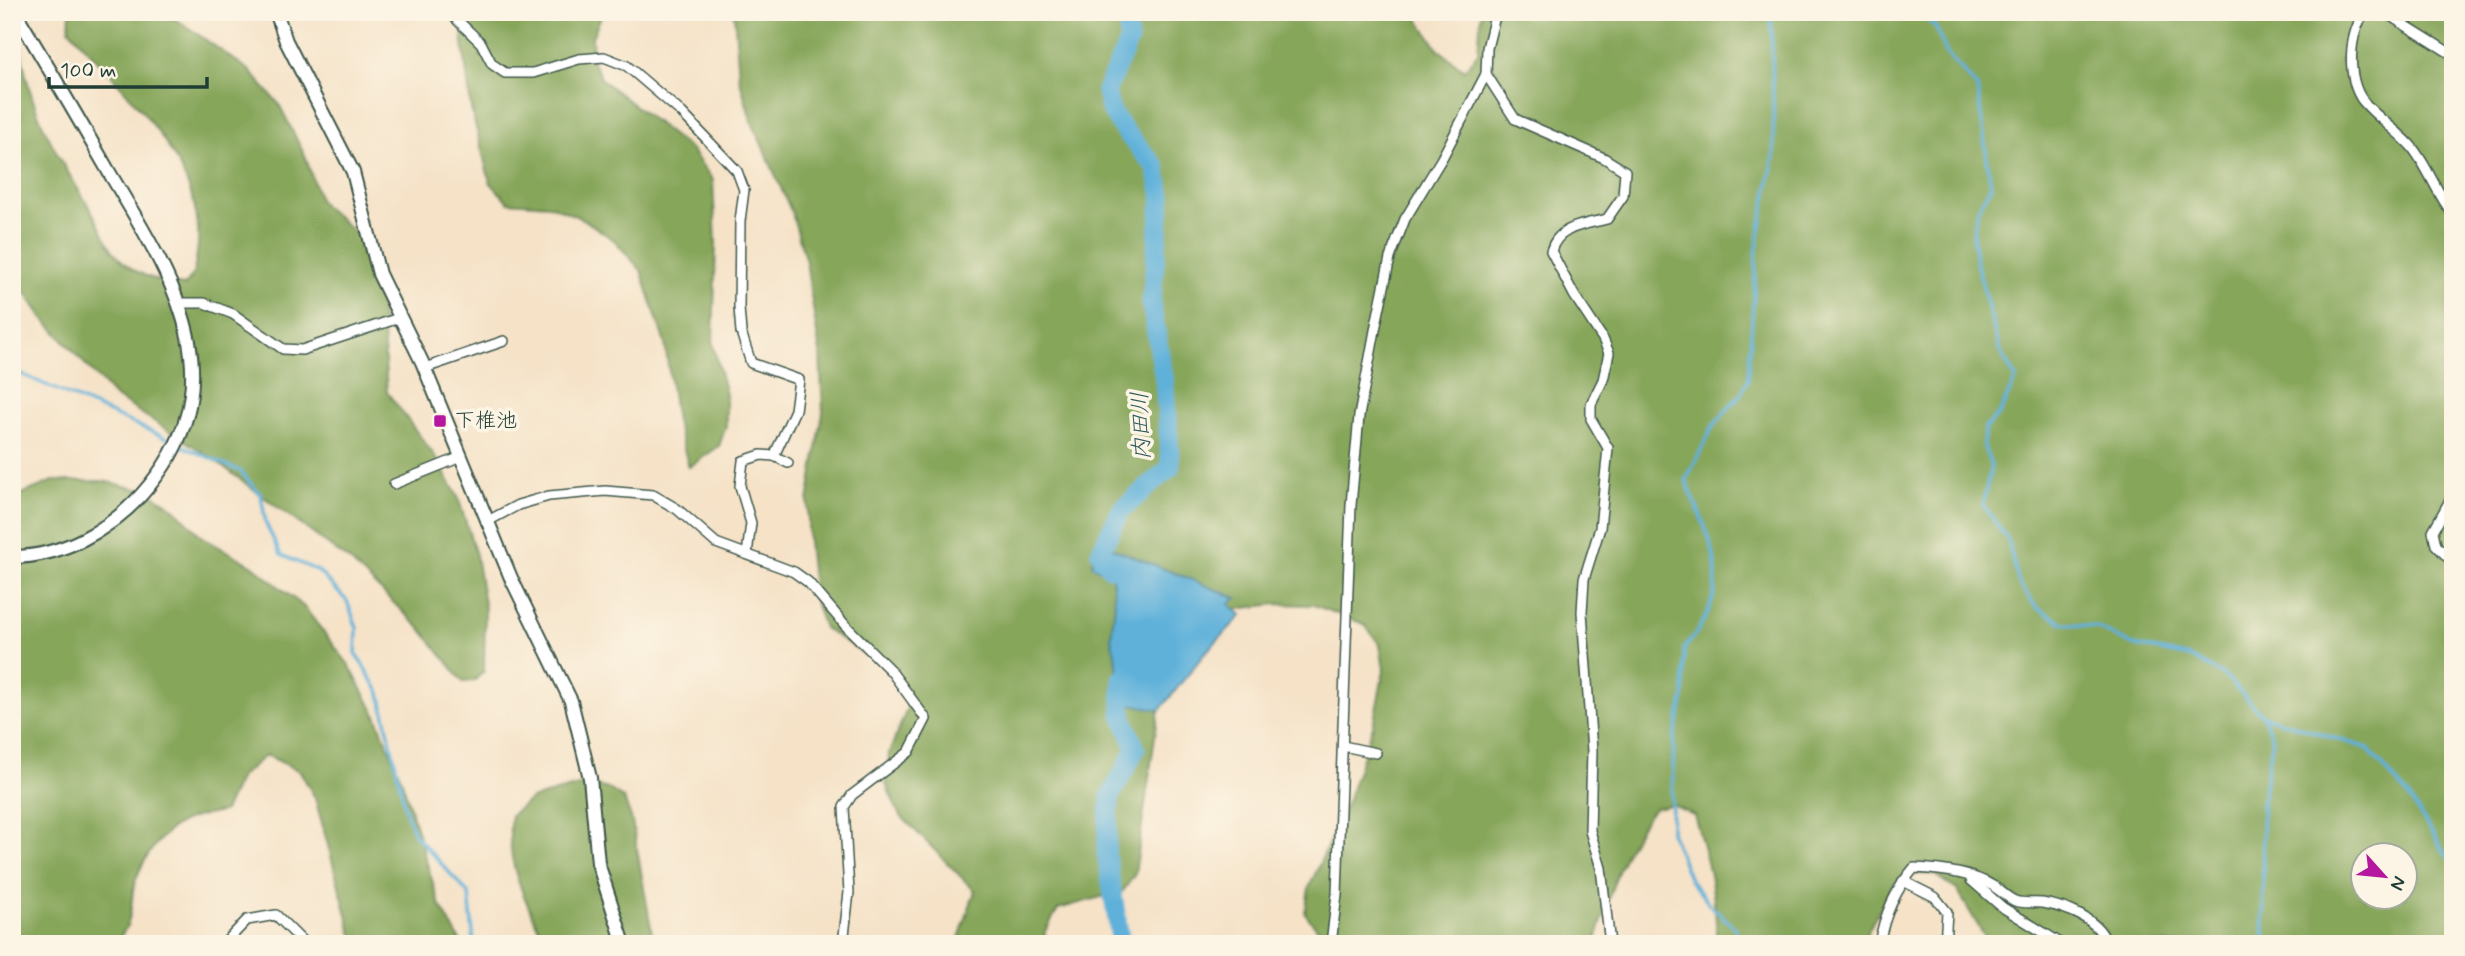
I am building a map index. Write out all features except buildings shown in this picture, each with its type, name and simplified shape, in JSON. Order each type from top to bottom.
[{"type":"street","points":[[12,557],[49,552],[100,531],[128,509],[155,480],[175,446],[188,409],[191,354],[181,303],[158,254],[15,12]]},
{"type":"street","points":[[276,12],[286,41],[353,172],[379,274],[425,368],[486,522],[571,701],[590,778],[598,863],[624,944]]},
{"type":"street","points":[[449,12],[481,43],[492,64],[505,73],[533,73],[579,59],[604,57],[628,66],[682,113],[737,171],[744,190],[738,265],[741,332],[751,363],[799,380],[795,410],[774,456]]},
{"type":"street","points":[[1331,944],[1337,894],[1351,505],[1359,416],[1390,258],[1405,219],[1442,158],[1486,74],[1487,48],[1496,12]]},
{"type":"street","points":[[2366,12],[2356,24],[2352,41],[2353,74],[2362,100],[2412,147],[2440,198],[2453,214]]},
{"type":"street","points":[[2384,12],[2453,55]]},
{"type":"street","points":[[1486,74],[1515,119],[1604,158],[1625,171],[1623,197],[1607,219],[1567,229],[1554,239],[1551,251],[1609,353],[1603,380],[1591,404],[1591,419],[1608,448],[1600,528],[1584,579],[1582,612],[1592,751],[1590,831],[1601,868],[1610,944]]},
{"type":"street","points":[[181,303],[204,303],[223,310],[275,346],[292,350],[302,350],[400,318]]},
{"type":"street","points":[[425,368],[504,341]]},
{"type":"street","points":[[747,554],[751,523],[740,486],[743,461],[761,455],[774,456],[788,463]]},
{"type":"street","points":[[394,484],[461,457]]},
{"type":"street","points":[[486,522],[518,505],[549,496],[605,491],[653,495],[677,509],[716,543],[794,572],[808,582],[845,625],[891,671],[926,719],[909,752],[852,795],[844,807],[849,892],[843,944]]},
{"type":"street","points":[[2453,495],[2433,531],[2436,545],[2453,563]]},
{"type":"street","points":[[1343,746],[1376,753]]},
{"type":"street","points":[[1879,944],[1882,925],[1903,881],[1914,868],[1967,877],[1991,884],[2015,901],[2045,904],[2079,914],[2103,932],[2108,944]]},
{"type":"street","points":[[1967,877],[2002,907],[2062,944]]},
{"type":"street","points":[[1903,881],[1935,897],[1947,912],[1945,944]]},
{"type":"street","points":[[224,944],[247,920],[276,915],[305,944]]},
{"type":"street","points":[[615,944],[618,929]]},
{"type":"green space","points":[[12,12],[19,12],[20,40],[30,91],[60,159],[114,252],[128,266],[155,279],[184,286],[192,275],[197,253],[197,221],[190,190],[176,159],[157,130],[69,29],[70,12],[157,12],[180,22],[249,70],[279,104],[306,158],[320,202],[359,236],[374,262],[381,302],[387,392],[434,455],[458,497],[476,555],[485,610],[484,671],[474,681],[463,682],[422,630],[351,562],[209,456],[114,396],[43,318],[12,273]]},
{"type":"green space","points":[[465,12],[603,12],[592,37],[593,62],[602,80],[690,149],[713,180],[716,243],[713,344],[726,395],[726,426],[719,446],[689,467],[676,421],[665,344],[641,270],[614,240],[583,219],[550,205],[508,202],[490,182],[471,108],[462,35]]},
{"type":"green space","points":[[734,12],[1414,12],[1438,49],[1464,70],[1478,53],[1481,12],[2453,12],[2453,944],[1989,944],[1957,890],[1933,874],[1912,874],[1893,884],[1861,944],[1716,944],[1711,879],[1694,815],[1673,805],[1654,808],[1633,839],[1611,890],[1595,944],[1376,944],[1318,930],[1305,913],[1309,888],[1347,802],[1373,726],[1384,670],[1380,645],[1364,624],[1314,605],[1277,604],[1236,609],[1209,620],[1159,709],[1135,874],[1123,891],[1058,909],[1045,931],[1044,944],[957,944],[975,891],[899,814],[886,784],[889,753],[907,709],[909,690],[882,665],[824,628],[814,599],[808,542],[808,501],[823,413],[820,353],[806,262],[792,213],[751,120],[739,77]]},
{"type":"green space","points":[[53,481],[103,481],[147,491],[174,508],[203,538],[252,565],[304,607],[349,665],[375,713],[402,781],[439,903],[462,944],[355,944],[315,798],[300,771],[266,755],[240,777],[224,811],[191,818],[177,825],[152,849],[136,881],[127,926],[112,944],[12,944],[12,498]]},
{"type":"green space","points":[[586,784],[609,789],[624,799],[632,821],[654,944],[546,944],[524,897],[511,849],[511,815],[531,799]]},
{"type":"water","points":[[1097,542],[1237,598],[1229,604],[1242,615],[1205,653],[1160,710],[1119,702],[1117,662],[1111,638],[1115,604],[1112,576],[1092,565]]},
{"type":"waterway","name":"内田川","points":[[1110,568],[1100,552],[1121,510],[1171,467],[1164,377],[1151,303],[1162,196],[1156,167],[1122,128],[1110,109],[1106,91],[1129,40],[1126,12]]},
{"type":"waterway","points":[[1734,944],[1736,929],[1710,905],[1690,880],[1671,832],[1674,738],[1684,697],[1684,649],[1701,626],[1711,604],[1715,585],[1711,546],[1686,480],[1713,426],[1740,395],[1748,380],[1757,246],[1774,156],[1771,12]]},
{"type":"waterway","points":[[1919,12],[1936,28],[1947,54],[1977,87],[1991,186],[1978,208],[1973,235],[1976,261],[2000,352],[2016,378],[2000,413],[1985,428],[1983,444],[1991,466],[1983,505],[2008,540],[2019,584],[2036,607],[2063,623],[2098,628],[2133,645],[2190,657],[2225,676],[2263,716],[2273,738],[2262,803],[2264,944]]},
{"type":"waterway","points":[[12,370],[173,441]]},
{"type":"waterway","points":[[180,445],[240,471],[261,495],[266,524],[281,555],[318,571],[347,601],[357,628],[356,654],[380,693],[405,808],[414,834],[469,894],[474,944]]},
{"type":"waterway","name":"内田川","points":[[1121,944],[1106,853],[1110,797],[1136,749],[1122,715],[1122,679]]},
{"type":"waterway","points":[[2264,716],[2367,748],[2407,794],[2453,865]]},
{"type":"place","name":"下椎池","points":[[440,421]]}]
